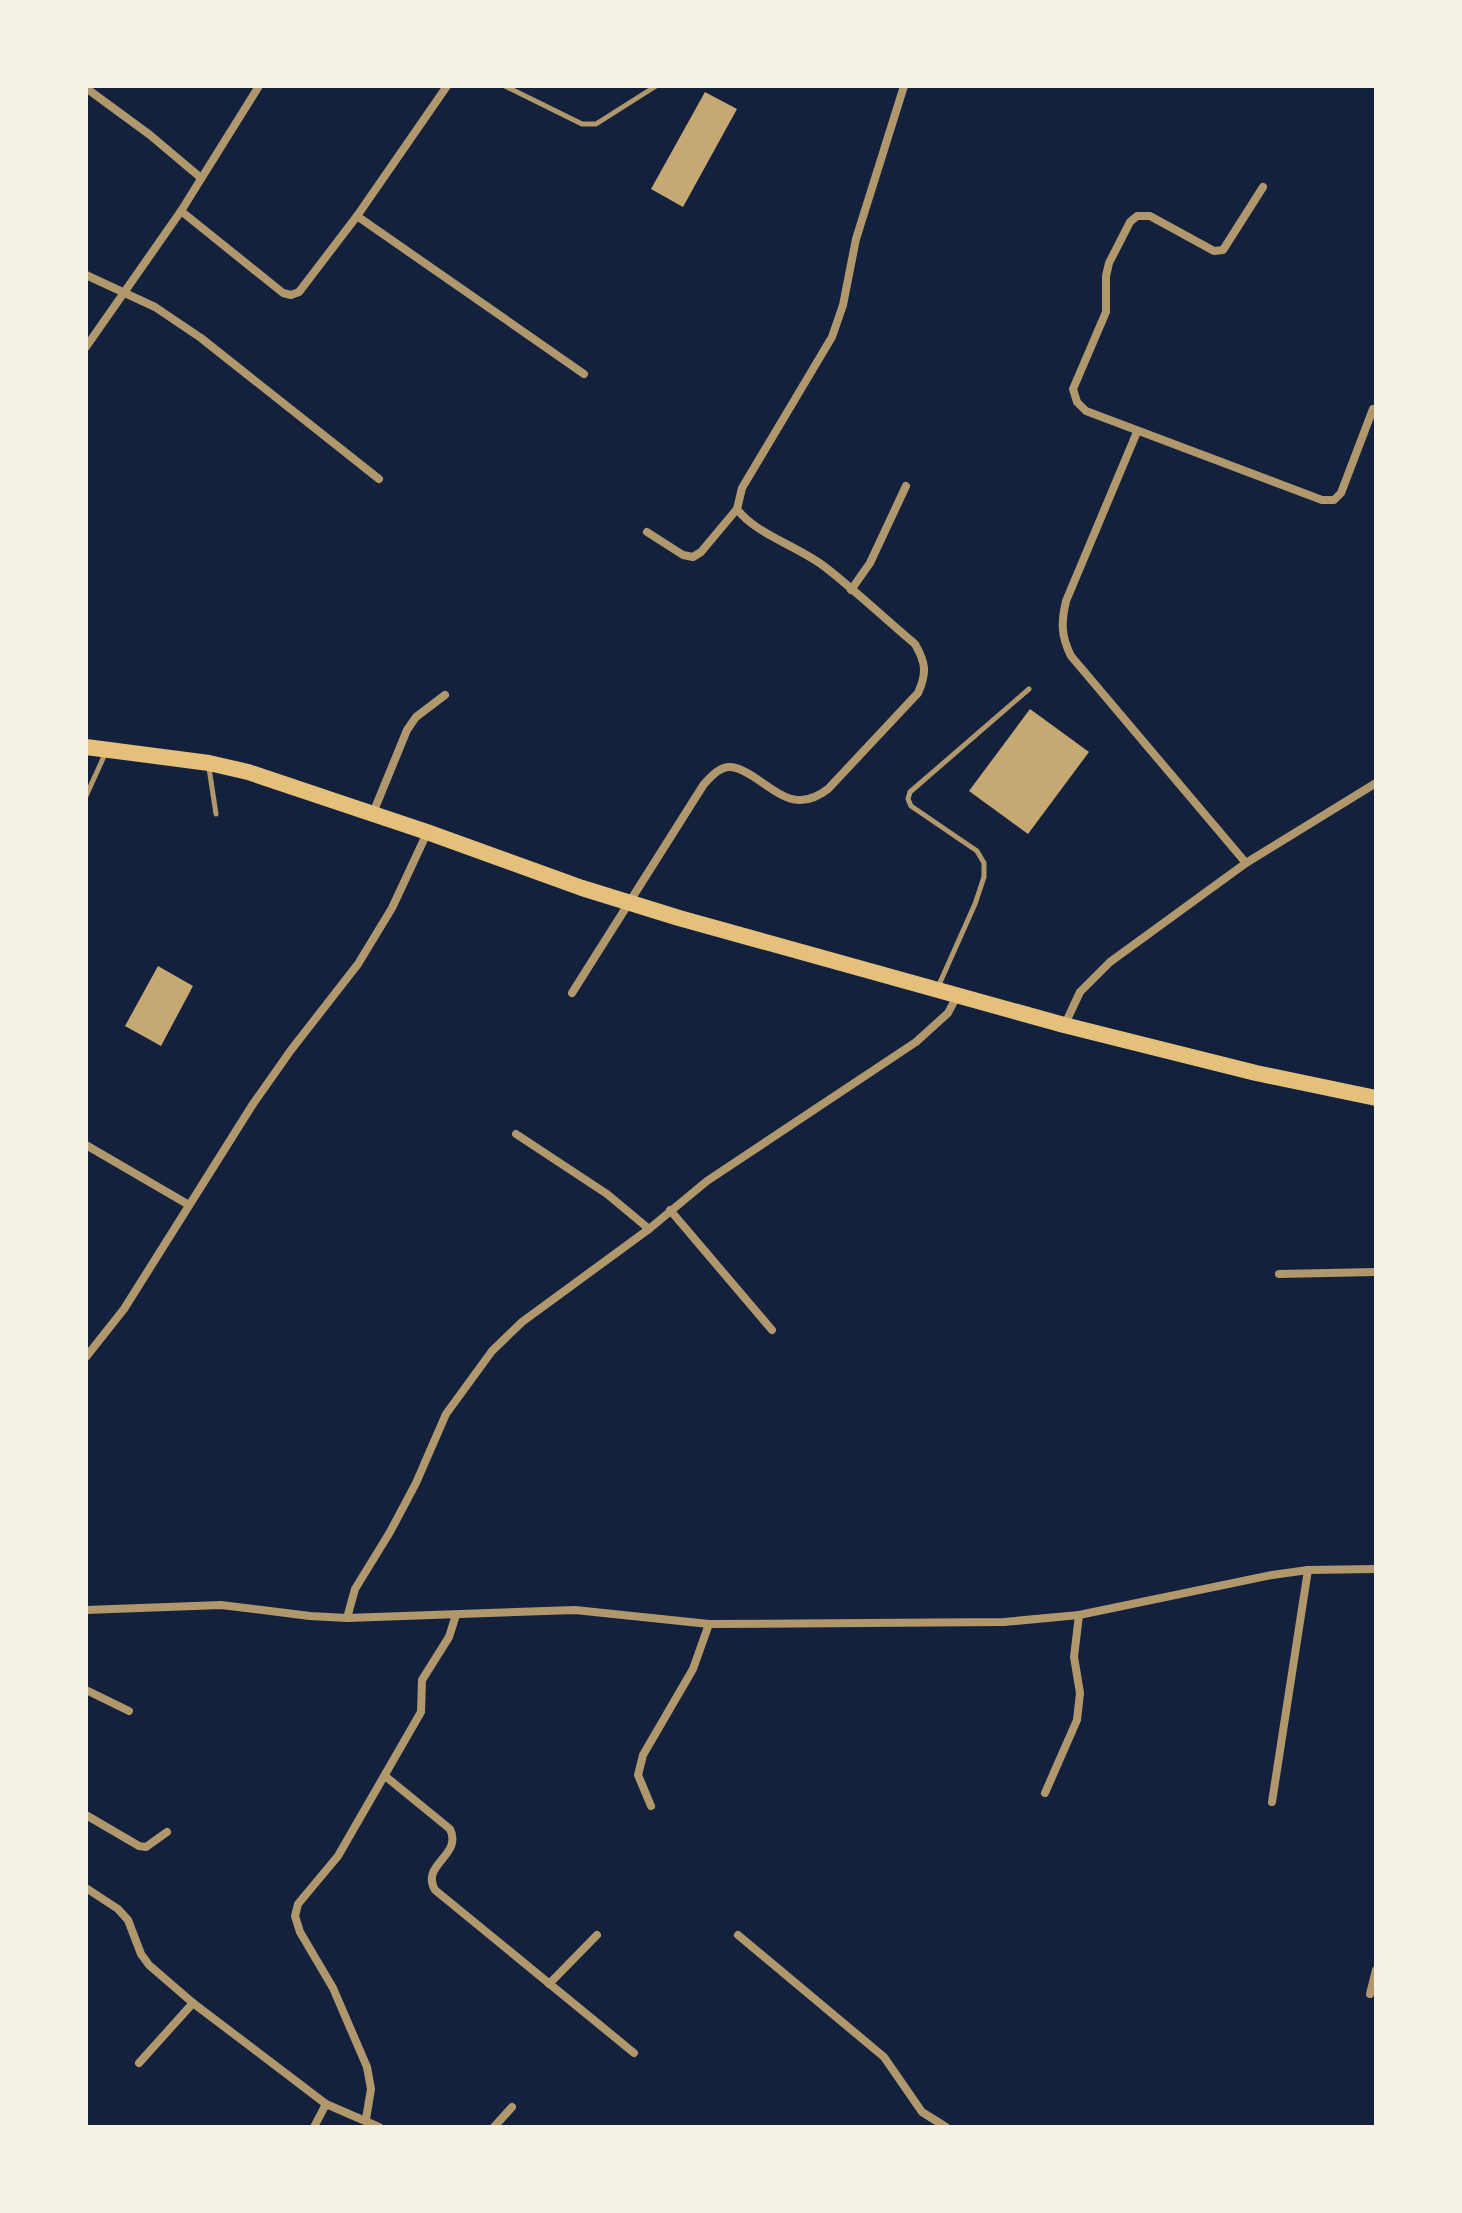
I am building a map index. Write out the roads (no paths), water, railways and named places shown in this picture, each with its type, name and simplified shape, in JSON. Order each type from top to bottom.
[{"type":"main road","points":[[86,747],[209,763],[276,781],[628,902],[1064,1025],[1256,1073],[1376,1098]]},
{"type":"street","points":[[86,347],[181,211],[259,86]]},
{"type":"street","points":[[181,211],[283,293],[291,295],[299,292],[357,216],[447,86]]},
{"type":"street","points":[[647,532],[683,555],[693,557],[701,552],[737,509],[742,488],[832,337],[843,305],[860,228],[904,86]]},
{"type":"street","points":[[86,88],[150,135],[201,178]]},
{"type":"street","points":[[1263,187],[1223,250],[1214,251],[1150,216],[1137,216],[1130,222],[1106,276],[1106,312],[1073,389],[1077,402],[1086,411],[1137,432],[1322,500],[1334,500],[1341,493],[1373,409]]},
{"type":"street","points":[[357,216],[584,374]]},
{"type":"street","points":[[86,275],[155,307],[201,338],[379,479]]},
{"type":"street","points":[[1137,432],[1066,601],[1061,622],[1062,639],[1071,656],[1246,863]]},
{"type":"street","points":[[851,590],[870,563],[906,486]]},
{"type":"street","points":[[572,993],[704,784],[716,771],[731,767],[743,770],[792,800],[804,802],[816,798],[918,693],[925,677],[924,661],[915,644],[805,552],[751,523],[737,509]]},
{"type":"street","points":[[373,813],[407,730],[416,717],[445,695]]},
{"type":"street","points":[[1064,1025],[1080,992],[1110,962],[1246,863],[1376,783]]},
{"type":"street","points":[[86,1357],[124,1309],[253,1104],[376,937],[427,832]]},
{"type":"street","points":[[347,1618],[355,1589],[416,1483],[446,1414],[492,1351],[522,1322],[649,1229],[707,1181],[916,1042],[948,1013],[957,996]]},
{"type":"street","points":[[516,1134],[607,1194],[649,1229]]},
{"type":"street","points":[[86,1145],[189,1205]]},
{"type":"street","points":[[670,1210],[772,1330]]},
{"type":"street","points":[[1279,1274],[1376,1272]]},
{"type":"street","points":[[86,1610],[221,1605],[347,1618],[575,1610],[709,1624],[1004,1622],[1079,1615],[1272,1575],[1308,1570],[1376,1569]]},
{"type":"street","points":[[1272,1802],[1308,1570]]},
{"type":"street","points":[[366,2119],[371,2089],[367,2067],[333,1988],[300,1932],[295,1916],[298,1904],[338,1856],[421,1712],[422,1680],[449,1637],[456,1615]]},
{"type":"street","points":[[1045,1793],[1077,1720],[1080,1693],[1074,1657],[1079,1615]]},
{"type":"street","points":[[651,1806],[638,1775],[643,1755],[693,1669],[709,1624]]},
{"type":"street","points":[[86,1690],[129,1711]]},
{"type":"street","points":[[385,1776],[450,1829],[454,1837],[454,1843],[431,1875],[435,1890],[634,2053]]},
{"type":"street","points":[[86,1815],[139,1846],[146,1847],[167,1832]]},
{"type":"street","points":[[86,1888],[118,1909],[128,1920],[141,1954],[149,1965],[193,2003],[326,2104],[379,2127]]},
{"type":"street","points":[[549,1984],[597,1935]]},
{"type":"street","points":[[738,1935],[884,2057],[922,2112],[946,2127]]},
{"type":"street","points":[[1370,1994],[1376,1970]]},
{"type":"street","points":[[139,2063],[193,2003]]},
{"type":"street","points":[[314,2127],[326,2104]]},
{"type":"street","points":[[494,2127],[512,2107]]},
{"type":"lane","points":[[505,86],[582,124],[596,124],[656,86]]},
{"type":"lane","points":[[937,991],[975,904],[984,877],[984,863],[977,851],[911,806],[908,799],[910,792],[1029,689]]},
{"type":"lane","points":[[86,796],[107,750]]},
{"type":"lane","points":[[209,763],[216,814]]}]
